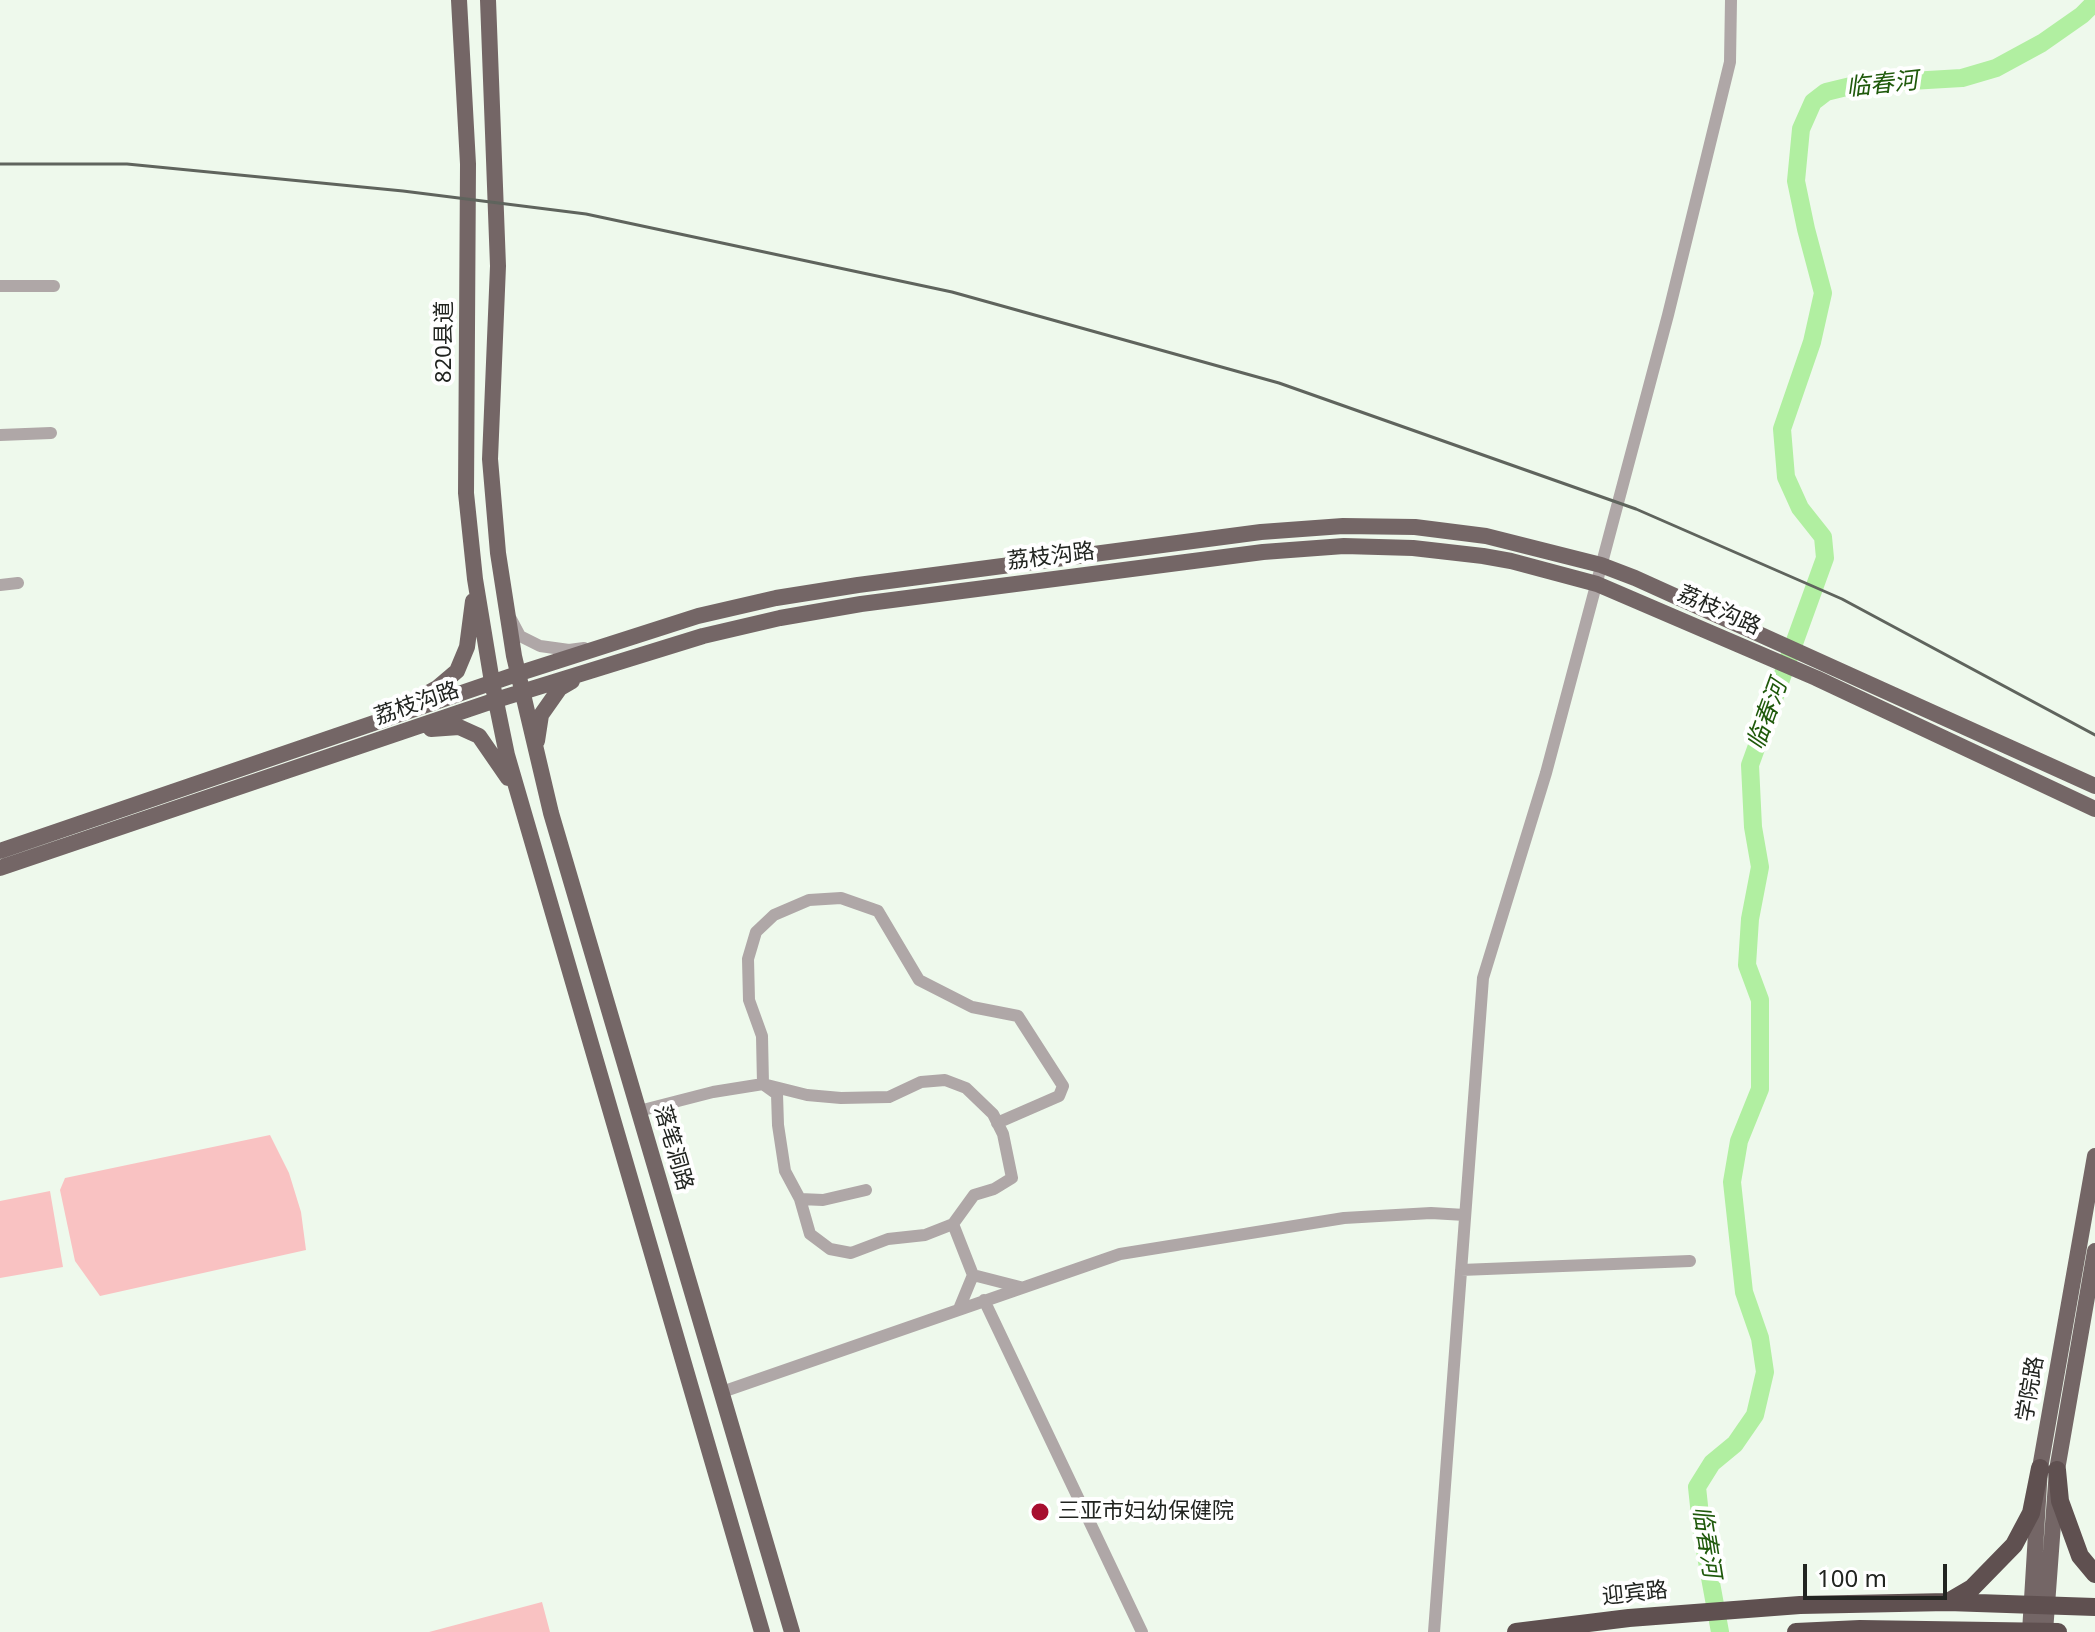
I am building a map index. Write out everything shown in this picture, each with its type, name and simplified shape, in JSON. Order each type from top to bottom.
[{"type":"highway","points":[[2048,1469],[2080,1556],[2095,1574]]},
{"type":"highway","points":[[1948,1602],[1972,1588],[2014,1545],[2031,1513],[2048,1469]]},
{"type":"highway","name":"迎宾路","points":[[1516,1632],[1765,1607],[1948,1602],[2095,1607]]},
{"type":"highway","points":[[1796,1632],[1860,1629],[2058,1632]]},
{"type":"main road","name":"820县道","points":[[459,0],[468,164],[466,493],[475,579],[492,682]]},
{"type":"main road","points":[[488,0],[498,266],[490,459],[506,612],[517,674]]},
{"type":"main road","name":"荔枝沟路","points":[[0,851],[492,682],[698,616],[776,598],[961,570],[1261,532],[1343,526],[1415,527],[1486,536],[1601,565],[1757,632],[2095,786]]},
{"type":"main road","name":"荔枝沟路","points":[[0,868],[496,700],[703,636],[807,614],[993,586],[1263,552],[1344,546],[1413,548],[1511,561],[1597,584],[1816,678],[2095,809]]},
{"type":"main road","points":[[388,718],[437,688],[457,671],[467,647],[475,579]]},
{"type":"main road","points":[[541,770],[537,741],[541,715],[560,688],[587,671]]},
{"type":"main road","name":"落笔洞路","points":[[517,674],[564,854],[792,1632]]},
{"type":"main road","points":[[492,682],[518,794],[762,1632]]},
{"type":"main road","points":[[394,735],[459,727],[479,736],[518,794]]},
{"type":"main road","points":[[527,821],[527,813],[536,813],[564,854]]},
{"type":"main road","name":"学院路","points":[[2030,1632],[2039,1605],[2048,1469],[2095,1156]]},
{"type":"main road","name":"学院路","points":[[2048,1469],[2095,1251]]},
{"type":"main road","name":"学院路","points":[[2039,1605],[2045,1632]]},
{"type":"street","points":[[1434,1632],[1483,978],[1546,773],[1672,300],[1730,62],[1731,0]]},
{"type":"street","points":[[0,286],[54,286]]},
{"type":"street","points":[[0,435],[51,433]]},
{"type":"street","points":[[0,585],[18,583]]},
{"type":"street","points":[[506,612],[520,636],[540,646],[569,650],[603,645]]},
{"type":"street","points":[[763,1084],[762,1036],[749,1000],[748,959],[756,932],[774,915],[809,900],[841,898],[878,911],[919,980],[972,1007],[1018,1016],[1063,1086],[1059,1096],[997,1123]]},
{"type":"street","points":[[639,1111],[713,1092],[763,1084],[807,1095],[889,1097],[921,1082],[945,1080],[966,1088],[993,1114],[1003,1134],[1012,1178],[994,1189],[974,1195],[953,1224],[925,1235],[888,1239],[851,1253],[830,1249],[810,1234],[800,1199],[785,1171],[777,1094],[763,1084]]},
{"type":"street","points":[[800,1199],[823,1200],[866,1190]]},
{"type":"street","points":[[722,1392],[1120,1254],[1344,1218],[1431,1213],[1465,1215]]},
{"type":"street","points":[[953,1224],[973,1275],[959,1309]]},
{"type":"street","points":[[1461,1270],[1690,1261]]},
{"type":"street","points":[[973,1275],[1020,1287]]},
{"type":"street","points":[[984,1300],[1142,1632]]},
{"type":"shaded area","points":[[270,1135],[289,1173],[301,1212],[306,1250],[100,1296],[75,1261],[60,1190],[65,1178]]},
{"type":"shaded area","points":[[50,1191],[63,1267],[0,1278],[0,1201]]},
{"type":"shaded area","points":[[542,1602],[550,1632],[429,1632]]},
{"type":"waterway","name":"临春河","points":[[1720,1632],[1702,1534],[1697,1487],[1712,1463],[1735,1444],[1755,1415],[1765,1372],[1760,1338],[1744,1292],[1732,1182],[1739,1141],[1760,1089],[1760,1000],[1747,965],[1750,919],[1760,867],[1753,827],[1750,765],[1825,558],[1823,537],[1800,508],[1786,477],[1782,429],[1812,342],[1823,293],[1796,181],[1801,129],[1813,102],[1826,92],[1859,84],[1962,78],[1996,68],[2042,43],[2095,2]]},
{"type":"railway","points":[[0,164],[127,164],[403,191],[586,214],[952,292],[1279,383],[1636,509],[1842,599],[2095,735]]},
{"type":"place","name":"三亚市妇幼保健院","points":[[1040,1512]]}]
